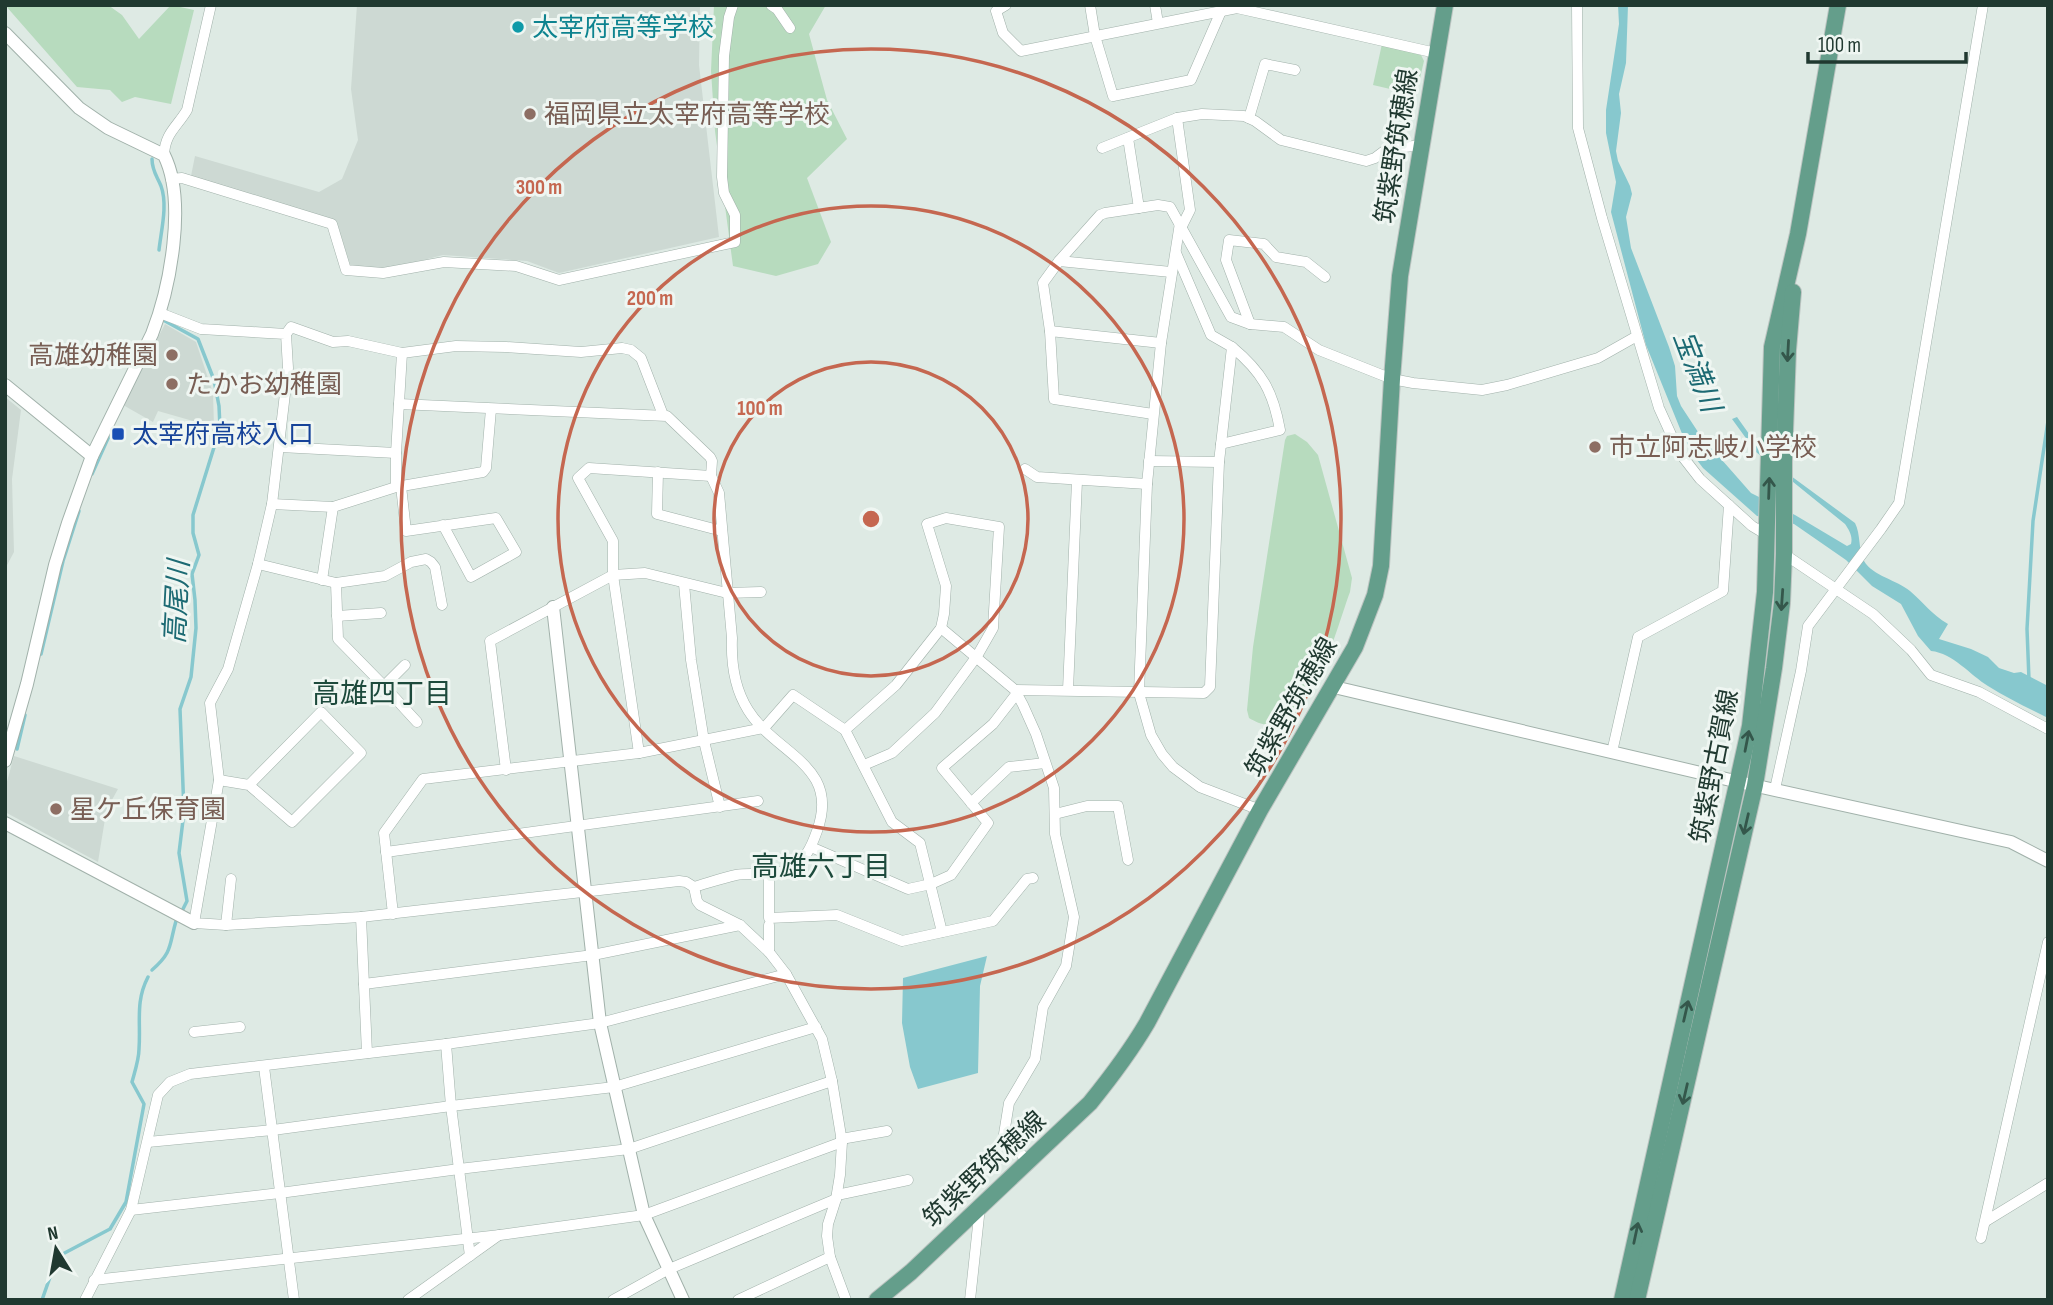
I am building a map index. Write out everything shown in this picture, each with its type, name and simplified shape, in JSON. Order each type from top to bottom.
[{"type":"main road","name":"筑紫野筑穂線","points":[[877,1300],[911,1272],[1090,1103],[1116,1072],[1133,1047],[1260,810],[1355,647],[1375,596],[1381,566],[1400,276],[1445,5]]},
{"type":"main road","name":"筑紫野古賀線","points":[[1622,1300],[1651,1164],[1747,784],[1750,726],[1773,531],[1777,455],[1769,410],[1772,347],[1798,234],[1838,5]]},
{"type":"main road","name":"筑紫野古賀線","points":[[1637,1300],[1774,668],[1782,603],[1784,554],[1773,531]]},
{"type":"street","points":[[5,761],[27,684],[55,565],[92,456],[160,313],[172,256],[175,218],[171,179],[164,155],[167,137],[187,110],[211,5]]},
{"type":"street","points":[[171,179],[182,178],[332,224],[346,270],[383,273],[444,262],[516,266],[559,280],[735,242],[735,215],[724,193],[722,177],[724,56],[733,5]]},
{"type":"street","points":[[771,5],[790,28]]},
{"type":"street","points":[[1006,5],[996,11],[1003,33],[1021,51],[1222,8],[1238,7],[1436,53]]},
{"type":"street","points":[[1090,5],[1095,36],[1113,96],[1191,80],[1222,8]]},
{"type":"street","points":[[1155,5],[1158,23]]},
{"type":"street","points":[[1577,5],[1578,128],[1602,218],[1660,408],[1679,452],[1700,479],[1752,526],[1773,531]]},
{"type":"street","points":[[1775,789],[1808,626],[1899,503],[1983,5]]},
{"type":"street","points":[[5,33],[79,108],[107,128],[164,155]]},
{"type":"street","points":[[1250,118],[1265,64],[1295,70]]},
{"type":"street","points":[[1102,148],[1177,118],[1202,114],[1250,118],[1281,140],[1366,161],[1376,158],[1387,149],[1422,145]]},
{"type":"street","points":[[1177,118],[1190,210],[1181,224],[1171,272],[1153,414],[1147,484],[1139,693],[1151,735],[1173,767],[1200,787],[1260,810]]},
{"type":"street","points":[[1128,138],[1139,208]]},
{"type":"street","points":[[1153,414],[1054,399],[1050,331],[1043,283],[1059,261],[1100,215],[1105,213],[1165,205],[1174,212],[1231,317],[1250,324],[1284,327],[1319,350],[1392,379],[1482,390],[1598,358],[1637,336]]},
{"type":"street","points":[[1250,324],[1226,260],[1229,240],[1264,244],[1276,257],[1306,262],[1325,277]]},
{"type":"street","points":[[1175,251],[1211,335],[1232,347],[1251,363],[1265,383],[1275,405],[1280,429],[1221,444]]},
{"type":"street","points":[[1059,261],[1171,272]]},
{"type":"street","points":[[160,313],[201,329],[286,334]]},
{"type":"street","points":[[194,923],[219,780],[210,703],[228,669],[272,504],[288,368],[286,334],[291,327],[333,342],[348,341],[402,353],[456,346],[581,352],[622,348],[631,350],[642,358],[663,415]]},
{"type":"street","points":[[1050,331],[1161,343]]},
{"type":"street","points":[[1016,691],[1204,693],[1210,687],[1219,462],[1232,347]]},
{"type":"street","points":[[402,353],[396,453],[398,486],[406,531],[443,525],[496,518],[516,552],[471,577],[443,525]]},
{"type":"street","points":[[5,385],[92,456]]},
{"type":"street","points":[[399,404],[663,415],[710,457],[711,476],[719,493],[732,638],[730,656],[736,683],[748,710],[812,771],[820,789],[821,817],[811,848],[794,866],[769,875],[738,874],[694,887]]},
{"type":"street","points":[[272,504],[333,507],[398,486],[483,472],[486,468],[491,409]]},
{"type":"street","points":[[280,447],[396,453]]},
{"type":"street","points":[[1149,461],[1219,462]]},
{"type":"street","points":[[639,753],[613,575],[613,541],[579,478],[589,468],[711,476]]},
{"type":"street","points":[[1025,470],[1037,477],[1147,484]]},
{"type":"street","points":[[658,472],[657,514],[722,531]]},
{"type":"street","points":[[1068,690],[1077,481]]},
{"type":"street","points":[[1612,752],[1638,636],[1723,591],[1729,505]]},
{"type":"street","points":[[322,580],[333,507]]},
{"type":"street","points":[[845,730],[896,685],[941,628],[946,586],[927,524],[946,519],[999,527],[993,628],[936,713],[892,753],[864,765]]},
{"type":"street","points":[[1784,554],[1838,586],[1873,614],[1912,650],[1931,675],[1979,692],[2048,729]]},
{"type":"street","points":[[258,564],[336,583],[385,576],[411,562],[426,559],[435,567],[442,605]]},
{"type":"street","points":[[506,770],[490,641],[613,575],[645,573],[727,593],[761,592]]},
{"type":"street","points":[[336,583],[338,639],[417,722]]},
{"type":"street","points":[[684,584],[691,660],[704,741],[720,807]]},
{"type":"street","points":[[553,607],[600,1023],[644,1215],[683,1300]]},
{"type":"street","points":[[337,616],[381,613]]},
{"type":"street","points":[[941,628],[1016,691],[1036,734],[1054,788],[1055,834],[1074,917],[1066,966],[1043,1007],[1035,1059],[1009,1102],[1004,1134],[1027,1161]]},
{"type":"street","points":[[384,686],[405,665]]},
{"type":"street","points":[[1334,687],[1747,784],[2011,842],[2048,861]]},
{"type":"street","points":[[811,848],[908,889],[932,884],[951,875],[988,823],[942,768],[993,724],[1016,691]]},
{"type":"street","points":[[393,914],[384,833],[423,779],[639,753],[704,741],[764,727],[793,695],[845,730],[892,822],[920,843],[942,933]]},
{"type":"street","points":[[219,780],[249,785],[292,822],[361,753],[321,712],[249,785]]},
{"type":"street","points":[[971,803],[1009,768],[1045,763]]},
{"type":"street","points":[[386,852],[758,801]]},
{"type":"street","points":[[1055,814],[1087,806],[1118,806],[1128,860]]},
{"type":"street","points":[[5,823],[194,923],[226,925],[361,917],[686,882],[694,887],[700,905],[740,925],[769,952],[786,974],[816,1027],[826,1052],[841,1140],[840,1175],[827,1230],[830,1257],[846,1300]]},
{"type":"street","points":[[769,875],[769,918],[837,915],[902,941],[993,921],[1027,879],[1033,878]]},
{"type":"street","points":[[226,925],[231,879]]},
{"type":"street","points":[[361,917],[367,1053]]},
{"type":"street","points":[[364,984],[593,955],[740,925]]},
{"type":"street","points":[[769,925],[769,952]]},
{"type":"street","points":[[1981,1238],[2048,942]]},
{"type":"street","points":[[85,1300],[131,1210],[158,1095],[170,1082],[190,1074],[600,1023],[786,974]]},
{"type":"street","points":[[194,1032],[240,1027]]},
{"type":"street","points":[[148,1142],[273,1130],[614,1087],[816,1027]]},
{"type":"street","points":[[446,1044],[470,1256]]},
{"type":"street","points":[[264,1066],[294,1300]]},
{"type":"street","points":[[131,1210],[629,1149],[832,1081]]},
{"type":"street","points":[[94,1280],[500,1235],[644,1215],[841,1140],[887,1131]]},
{"type":"street","points":[[613,1300],[669,1269],[836,1197],[908,1180]]},
{"type":"street","points":[[1986,1221],[2048,1183]]},
{"type":"street","points":[[970,1300],[980,1207]]},
{"type":"street","points":[[408,1300],[500,1235]]},
{"type":"street","points":[[738,1300],[830,1257]]},
{"type":"shaded area","name":"福岡県立太宰府高等学校","points":[[357,5],[700,5],[699,65],[719,237],[559,273],[527,261],[443,255],[389,269],[351,267],[336,220],[191,176],[195,156],[319,192],[342,179],[358,140],[351,89]]},
{"type":"shaded area","name":"たかお幼稚園","points":[[165,324],[196,342],[213,393],[214,427],[158,411],[153,422],[123,405]]},
{"type":"shaded area","points":[[5,397],[21,410],[12,479],[14,552],[5,569]]},
{"type":"shaded area","name":"星ケ丘保育園","points":[[14,756],[118,789],[108,807],[98,862],[5,812],[5,789]]},
{"type":"green space","points":[[5,5],[108,5],[122,15],[139,39],[171,5],[194,10],[171,104],[135,97],[122,102],[110,90],[77,87]]},
{"type":"green space","points":[[714,5],[826,5],[809,34],[827,100],[847,139],[807,178],[831,242],[818,264],[776,276],[733,266],[715,131],[711,71]]},
{"type":"green space","points":[[1382,44],[1420,53],[1424,61],[1416,95],[1373,85]]},
{"type":"green space","points":[[1295,434],[1307,442],[1318,455],[1352,578],[1350,592],[1330,649],[1311,692],[1285,721],[1266,725],[1249,718],[1247,710],[1253,647],[1285,440],[1287,436]]},
{"type":"water","points":[[1618,5],[1628,5],[1626,63],[1619,94],[1621,113],[1616,151],[1632,194],[1626,217],[1631,248],[1675,366],[1677,396],[1681,406],[1700,435],[1751,493],[1847,546],[1851,544],[1851,536],[1845,524],[1756,452],[1732,419],[1737,417],[1759,448],[1791,476],[1855,523],[1862,556],[1868,566],[1910,591],[1948,624],[1939,639],[1971,649],[1988,657],[1999,668],[2014,673],[2021,672],[2048,686],[2048,718],[1988,686],[1947,656],[1931,651],[1918,636],[1901,604],[1872,586],[1846,560],[1794,524],[1757,516],[1703,468],[1694,456],[1683,436],[1646,345],[1611,212],[1616,182],[1606,133],[1606,110],[1619,24]]},
{"type":"water","points":[[987,956],[980,986],[978,1073],[918,1089],[910,1067],[902,1023],[903,978]]},
{"type":"waterway","points":[[152,159],[164,201],[159,250]]},
{"type":"waterway","name":"高尾川","points":[[165,321],[198,339],[214,380],[220,428],[193,515],[193,533],[199,555],[192,574],[196,628],[191,677],[180,709],[184,812],[179,853],[187,901],[183,909]]},
{"type":"waterway","points":[[2029,680],[2027,629],[2033,521],[2048,421]]},
{"type":"waterway","points":[[92,474],[109,436]]},
{"type":"waterway","points":[[41,654],[63,561],[79,511]]},
{"type":"waterway","points":[[17,749],[25,715]]},
{"type":"waterway","name":"高尾川","points":[[152,970],[167,953],[176,921]]},
{"type":"waterway","name":"高尾川","points":[[42,1300],[57,1257],[110,1229],[126,1202],[144,1104],[132,1082],[139,1053],[141,995],[148,977]]},
{"type":"place","name":"太宰府高等学校","points":[[518,27]]},
{"type":"place","name":"福岡県立太宰府高等学校","points":[[530,114]]},
{"type":"place","name":"高雄幼稚園","points":[[172,355]]},
{"type":"place","name":"たかお幼稚園","points":[[172,384]]},
{"type":"place","name":"太宰府高校入口","points":[[118,434]]},
{"type":"place","name":"市立阿志岐小学校","points":[[1595,447]]},
{"type":"place","name":"星ケ丘保育園","points":[[56,809]]},
{"type":"district","name":"高雄四丁目","points":[[382,693]]},
{"type":"district","name":"高雄六丁目","points":[[821,866]]},
{"type":"water label","name":"宝満川","points":[[1698,371]]}]
